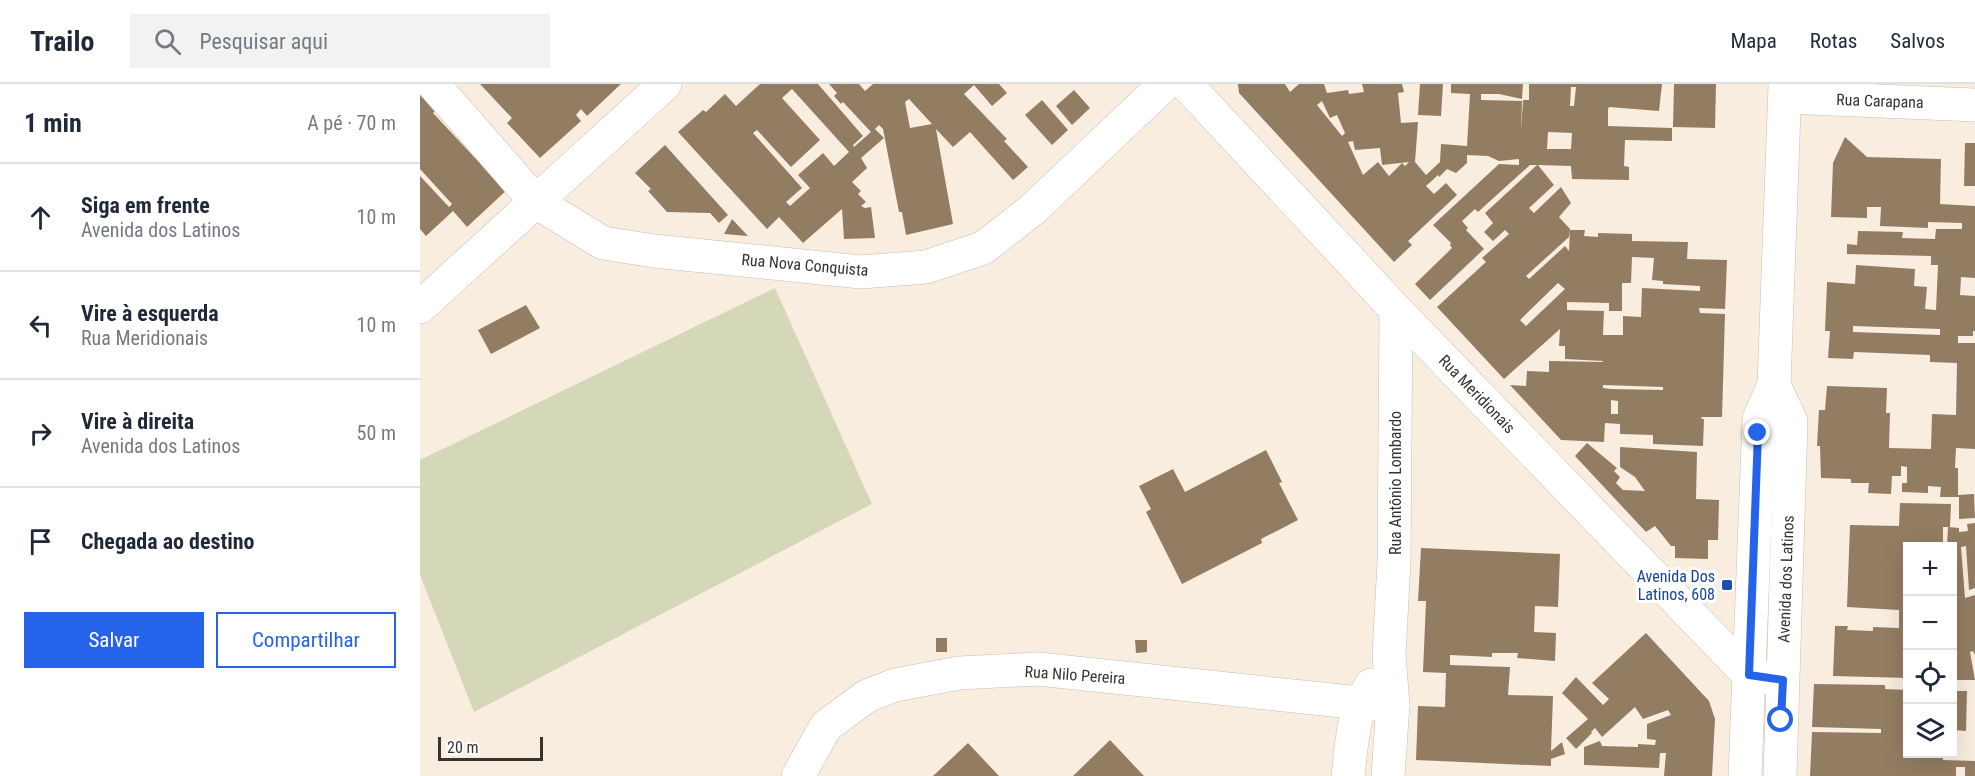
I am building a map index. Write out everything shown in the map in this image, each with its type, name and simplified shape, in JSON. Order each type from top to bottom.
[{"type":"street","name":"Rua Nova Conquista","points":[[433,84],[536,202],[603,243],[654,251],[861,272],[926,267],[983,248],[1032,210],[1165,84]]},
{"type":"street","points":[[420,307],[665,84]]},
{"type":"street","name":"Rua Meridionais","points":[[1186,84],[1396,310],[1749,675]]},
{"type":"street","name":"Rua Carapana","points":[[1785,91],[1975,105]]},
{"type":"street","name":"Avenida dos Latinos","points":[[1745,776],[1759,419],[1774,385],[1785,91]]},
{"type":"street","name":"Rua Antônio Lombardo","points":[[1388,776],[1393,705],[1389,655],[1394,562],[1396,310]]},
{"type":"street","name":"Avenida dos Latinos","points":[[1774,385],[1791,421],[1780,776]]},
{"type":"street","name":"Rua Antônio Lombardo","points":[[1348,776],[1353,734],[1360,703],[1389,655]]},
{"type":"street","name":"Rua Nilo Pereira","points":[[798,776],[826,726],[867,696],[895,685],[959,673],[1038,669],[1393,705]]},
{"type":"street","points":[[1749,675],[1783,680]]},
{"type":"green space","points":[[775,288],[872,504],[474,712],[420,575],[420,460]]},
{"type":"building","points":[[480,84],[621,84],[587,116],[581,109],[576,115],[581,121],[540,158],[507,123],[512,118]]},
{"type":"building","points":[[760,84],[818,84],[863,136],[853,145],[854,147],[871,132],[843,102],[841,104],[834,96],[837,93],[829,84],[859,84],[865,91],[873,84],[999,84],[1007,93],[992,106],[974,85],[964,94],[1007,139],[1004,141],[1028,167],[1013,180],[970,132],[953,147],[936,129],[953,224],[906,235],[902,212],[899,212],[883,129],[879,125],[875,129],[884,138],[861,158],[867,168],[852,182],[861,191],[858,194],[866,202],[861,206],[871,207],[875,238],[844,239],[842,209],[803,243],[779,217],[767,229],[678,132],[703,110],[706,112],[725,94],[736,106]],"holes":[[[792,89],[849,152],[834,166],[823,153],[798,175],[810,188],[790,206],[786,202],[802,188],[753,133],[757,130],[791,167],[820,140],[782,98]],[[909,99],[932,124],[910,128],[905,102]]]},
{"type":"building","points":[[1238,84],[1285,84],[1290,92],[1299,84],[1324,84],[1327,93],[1348,90],[1349,94],[1364,92],[1362,84],[1402,84],[1404,92],[1398,93],[1401,123],[1418,122],[1415,162],[1426,175],[1440,162],[1441,144],[1467,146],[1470,94],[1451,93],[1451,84],[1523,84],[1522,99],[1499,94],[1481,94],[1481,100],[1522,101],[1521,132],[1523,100],[1529,100],[1529,84],[1662,84],[1659,111],[1609,107],[1608,109],[1608,126],[1672,128],[1672,141],[1625,140],[1624,166],[1629,167],[1629,180],[1572,179],[1571,166],[1538,165],[1554,185],[1529,208],[1534,213],[1561,187],[1571,203],[1559,217],[1570,229],[1569,237],[1526,276],[1529,279],[1565,246],[1569,251],[1570,230],[1585,230],[1584,236],[1598,237],[1598,233],[1632,234],[1632,241],[1688,242],[1687,259],[1727,260],[1725,309],[1699,308],[1700,313],[1725,314],[1722,417],[1701,417],[1704,419],[1703,446],[1653,444],[1653,435],[1620,434],[1620,424],[1605,423],[1604,442],[1561,440],[1510,385],[1526,386],[1527,371],[1549,372],[1549,361],[1603,361],[1565,359],[1565,346],[1559,346],[1560,329],[1504,379],[1437,307],[1486,262],[1482,258],[1509,234],[1505,230],[1493,241],[1484,232],[1493,223],[1485,213],[1537,165],[1530,165],[1478,212],[1475,209],[1462,221],[1468,228],[1466,230],[1484,249],[1430,300],[1415,284],[1452,248],[1451,243],[1433,225],[1499,164],[1519,165],[1519,159],[1499,161],[1488,156],[1467,155],[1467,163],[1456,173],[1447,169],[1439,177],[1438,175],[1426,186],[1434,194],[1446,183],[1457,195],[1408,241],[1412,245],[1394,262],[1239,93]],"holes":[[[1571,87],[1576,87],[1574,106],[1570,106]],[[1322,101],[1330,118],[1337,115],[1345,133],[1342,136],[1317,105]],[[1548,132],[1572,133],[1571,149],[1547,149]],[[1353,141],[1355,150],[1380,148],[1382,165],[1409,162],[1405,166],[1402,163],[1389,176],[1378,162],[1363,175],[1348,142]],[[1632,257],[1654,258],[1652,280],[1663,281],[1663,284],[1700,286],[1700,291],[1642,288],[1641,317],[1623,316],[1623,335],[1603,335],[1604,311],[1567,310],[1567,302],[1609,303],[1609,311],[1622,311],[1622,283],[1631,283]],[[1558,283],[1565,289],[1526,326],[1520,320]],[[1603,385],[1663,387],[1663,390],[1603,388]],[[1611,400],[1618,401],[1618,414],[1611,414]]]},
{"type":"building","points":[[1420,84],[1443,84],[1441,116],[1418,115]]},
{"type":"building","points":[[1674,84],[1716,84],[1715,128],[1673,127]]},
{"type":"building","points":[[1074,90],[1090,108],[1072,125],[1056,106]]},
{"type":"building","points":[[420,92],[436,110],[433,113],[475,158],[481,159],[509,188],[467,227],[453,211],[426,236],[420,229],[420,176],[449,207],[452,204],[420,169]]},
{"type":"building","points":[[1042,100],[1068,130],[1052,145],[1025,115]]},
{"type":"building","points":[[1845,137],[1867,157],[1941,159],[1940,204],[1975,206],[1975,278],[1961,277],[1960,295],[1975,296],[1975,331],[1973,331],[1973,336],[1958,336],[1958,343],[1975,343],[1975,449],[1956,448],[1955,468],[1958,468],[1958,495],[1974,494],[1975,518],[1959,519],[1959,497],[1940,497],[1941,487],[1928,486],[1928,493],[1902,492],[1902,483],[1907,483],[1907,467],[1901,466],[1901,476],[1892,476],[1891,494],[1868,493],[1869,483],[1851,483],[1851,479],[1821,478],[1820,446],[1817,446],[1819,410],[1825,410],[1827,386],[1887,388],[1886,413],[1890,413],[1889,448],[1931,449],[1932,414],[1956,415],[1957,363],[1930,362],[1930,355],[1854,352],[1853,359],[1828,358],[1830,331],[1825,331],[1827,282],[1855,284],[1856,265],[1915,269],[1914,286],[1927,287],[1925,309],[1936,310],[1938,265],[1931,265],[1931,256],[1847,254],[1847,244],[1857,245],[1858,231],[1903,232],[1902,238],[1935,239],[1936,229],[1962,229],[1962,223],[1928,222],[1928,228],[1880,226],[1881,207],[1867,207],[1867,218],[1831,217],[1833,163]],"holes":[[[1853,326],[1940,329],[1940,335],[1853,332]]]},
{"type":"building","points":[[1965,143],[1975,143],[1975,186],[1964,186]]},
{"type":"building","points":[[665,145],[728,215],[719,223],[710,213],[667,212],[648,191],[651,189],[635,173]]},
{"type":"building","points":[[732,219],[748,236],[724,234]]},
{"type":"building","points":[[526,305],[540,328],[491,354],[478,330]]},
{"type":"building","points":[[1587,443],[1617,468],[1614,471],[1620,477],[1616,483],[1623,490],[1645,491],[1635,477],[1620,467],[1620,447],[1697,452],[1696,499],[1719,500],[1718,540],[1708,540],[1708,559],[1675,558],[1675,546],[1671,546],[1655,526],[1646,532],[1575,456]]},
{"type":"building","points":[[1266,450],[1282,482],[1279,483],[1298,520],[1261,539],[1262,543],[1182,584],[1146,512],[1151,509],[1139,486],[1173,469],[1185,492]]},
{"type":"building","points":[[1900,503],[1951,504],[1950,527],[1943,527],[1943,542],[1903,542],[1903,678],[1833,676],[1835,626],[1848,626],[1847,630],[1873,631],[1873,627],[1899,628],[1899,610],[1847,607],[1850,525],[1899,526]]},
{"type":"building","points":[[1975,523],[1975,588],[1969,590],[1966,546],[1961,547],[1965,598],[1975,595],[1975,655],[1973,651],[1970,652],[1975,680],[1957,680],[1957,542],[1947,542],[1948,527],[1959,528],[1959,532],[1968,531],[1967,524]]},
{"type":"building","points":[[1421,548],[1560,554],[1558,607],[1535,606],[1534,632],[1556,633],[1555,661],[1517,658],[1518,653],[1492,653],[1492,657],[1450,655],[1450,665],[1510,667],[1508,695],[1553,696],[1551,751],[1562,742],[1565,754],[1551,759],[1551,766],[1416,760],[1418,706],[1445,707],[1446,673],[1423,672],[1426,601],[1418,601]]},
{"type":"building","points":[[1646,633],[1709,701],[1715,719],[1712,776],[1664,776],[1666,753],[1660,753],[1659,768],[1584,765],[1584,747],[1600,741],[1602,746],[1655,745],[1656,740],[1647,739],[1647,724],[1671,715],[1668,710],[1643,719],[1635,707],[1602,737],[1595,728],[1576,749],[1566,738],[1588,719],[1562,693],[1576,677],[1603,705],[1609,699],[1592,683]]},
{"type":"building","points":[[936,638],[947,638],[947,652],[936,652]]},
{"type":"building","points":[[1135,640],[1147,640],[1147,652],[1136,653]]},
{"type":"building","points":[[1814,684],[1885,685],[1885,689],[1903,690],[1903,758],[1975,761],[1975,776],[1965,776],[1965,767],[1956,767],[1956,776],[1810,776],[1812,732],[1881,733],[1881,729],[1812,727]]},
{"type":"building","points":[[1957,691],[1967,691],[1966,731],[1957,730]]},
{"type":"building","points":[[1110,740],[1144,776],[1073,776]]},
{"type":"building","points":[[968,743],[999,776],[933,776]]},
{"type":"place","name":"Avenida Dos Latinos, 608","points":[[1727,585]]},
{"type":"route","points":[[1758,433],[1749,675],[1783,680],[1781,720]]}]
